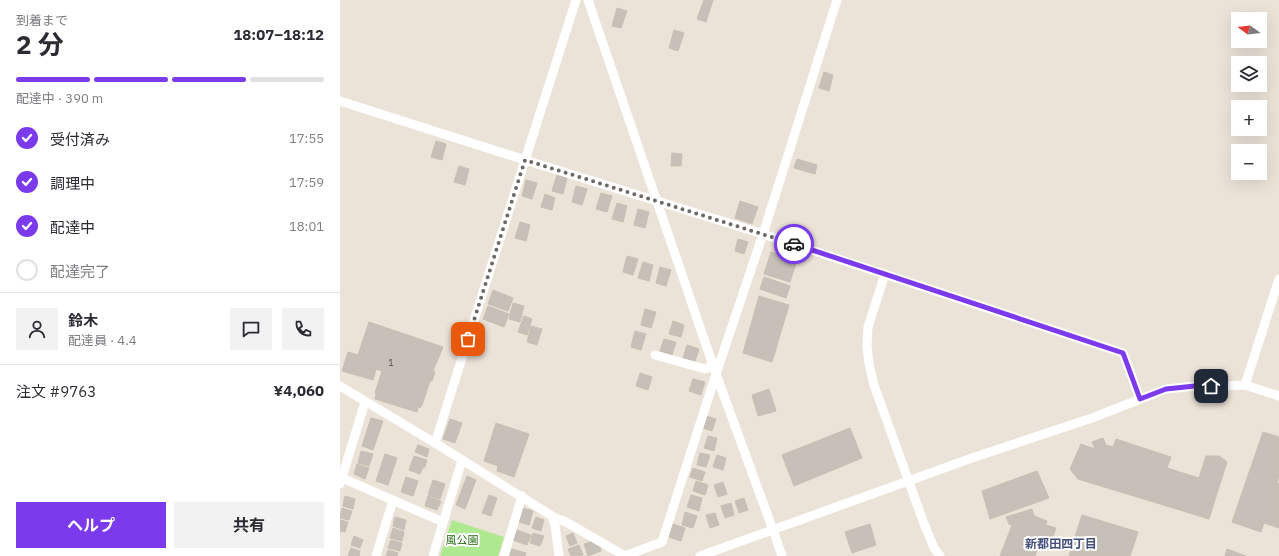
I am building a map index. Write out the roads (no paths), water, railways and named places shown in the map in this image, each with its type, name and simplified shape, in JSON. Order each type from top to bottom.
[{"type":"street","points":[[435,443],[576,0]]},
{"type":"street","points":[[588,0],[714,370],[782,556]]},
{"type":"street","points":[[340,386],[522,496],[553,517],[566,522],[625,556],[662,542],[714,370],[763,234],[837,0]]},
{"type":"street","points":[[340,101],[763,234],[1123,353],[1140,399]]},
{"type":"street","points":[[885,274],[868,327],[867,346],[869,364],[874,386],[909,481],[934,548],[940,556]]},
{"type":"street","points":[[1245,385],[1279,279]]},
{"type":"street","points":[[655,355],[704,369],[714,370]]},
{"type":"street","points":[[700,556],[972,458],[1092,418],[1166,389],[1195,386],[1245,385],[1279,396]]},
{"type":"street","points":[[365,402],[341,479],[394,500],[443,522]]},
{"type":"street","points":[[433,556],[462,460]]},
{"type":"street","points":[[504,556],[522,496]]},
{"type":"street","points":[[376,556],[394,500]]},
{"type":"street","points":[[553,517],[559,556]]},
{"type":"district","name":"新都田四丁目","points":[[1061,543]]},
{"type":"park label","name":"風公園","points":[[462,540]]}]
